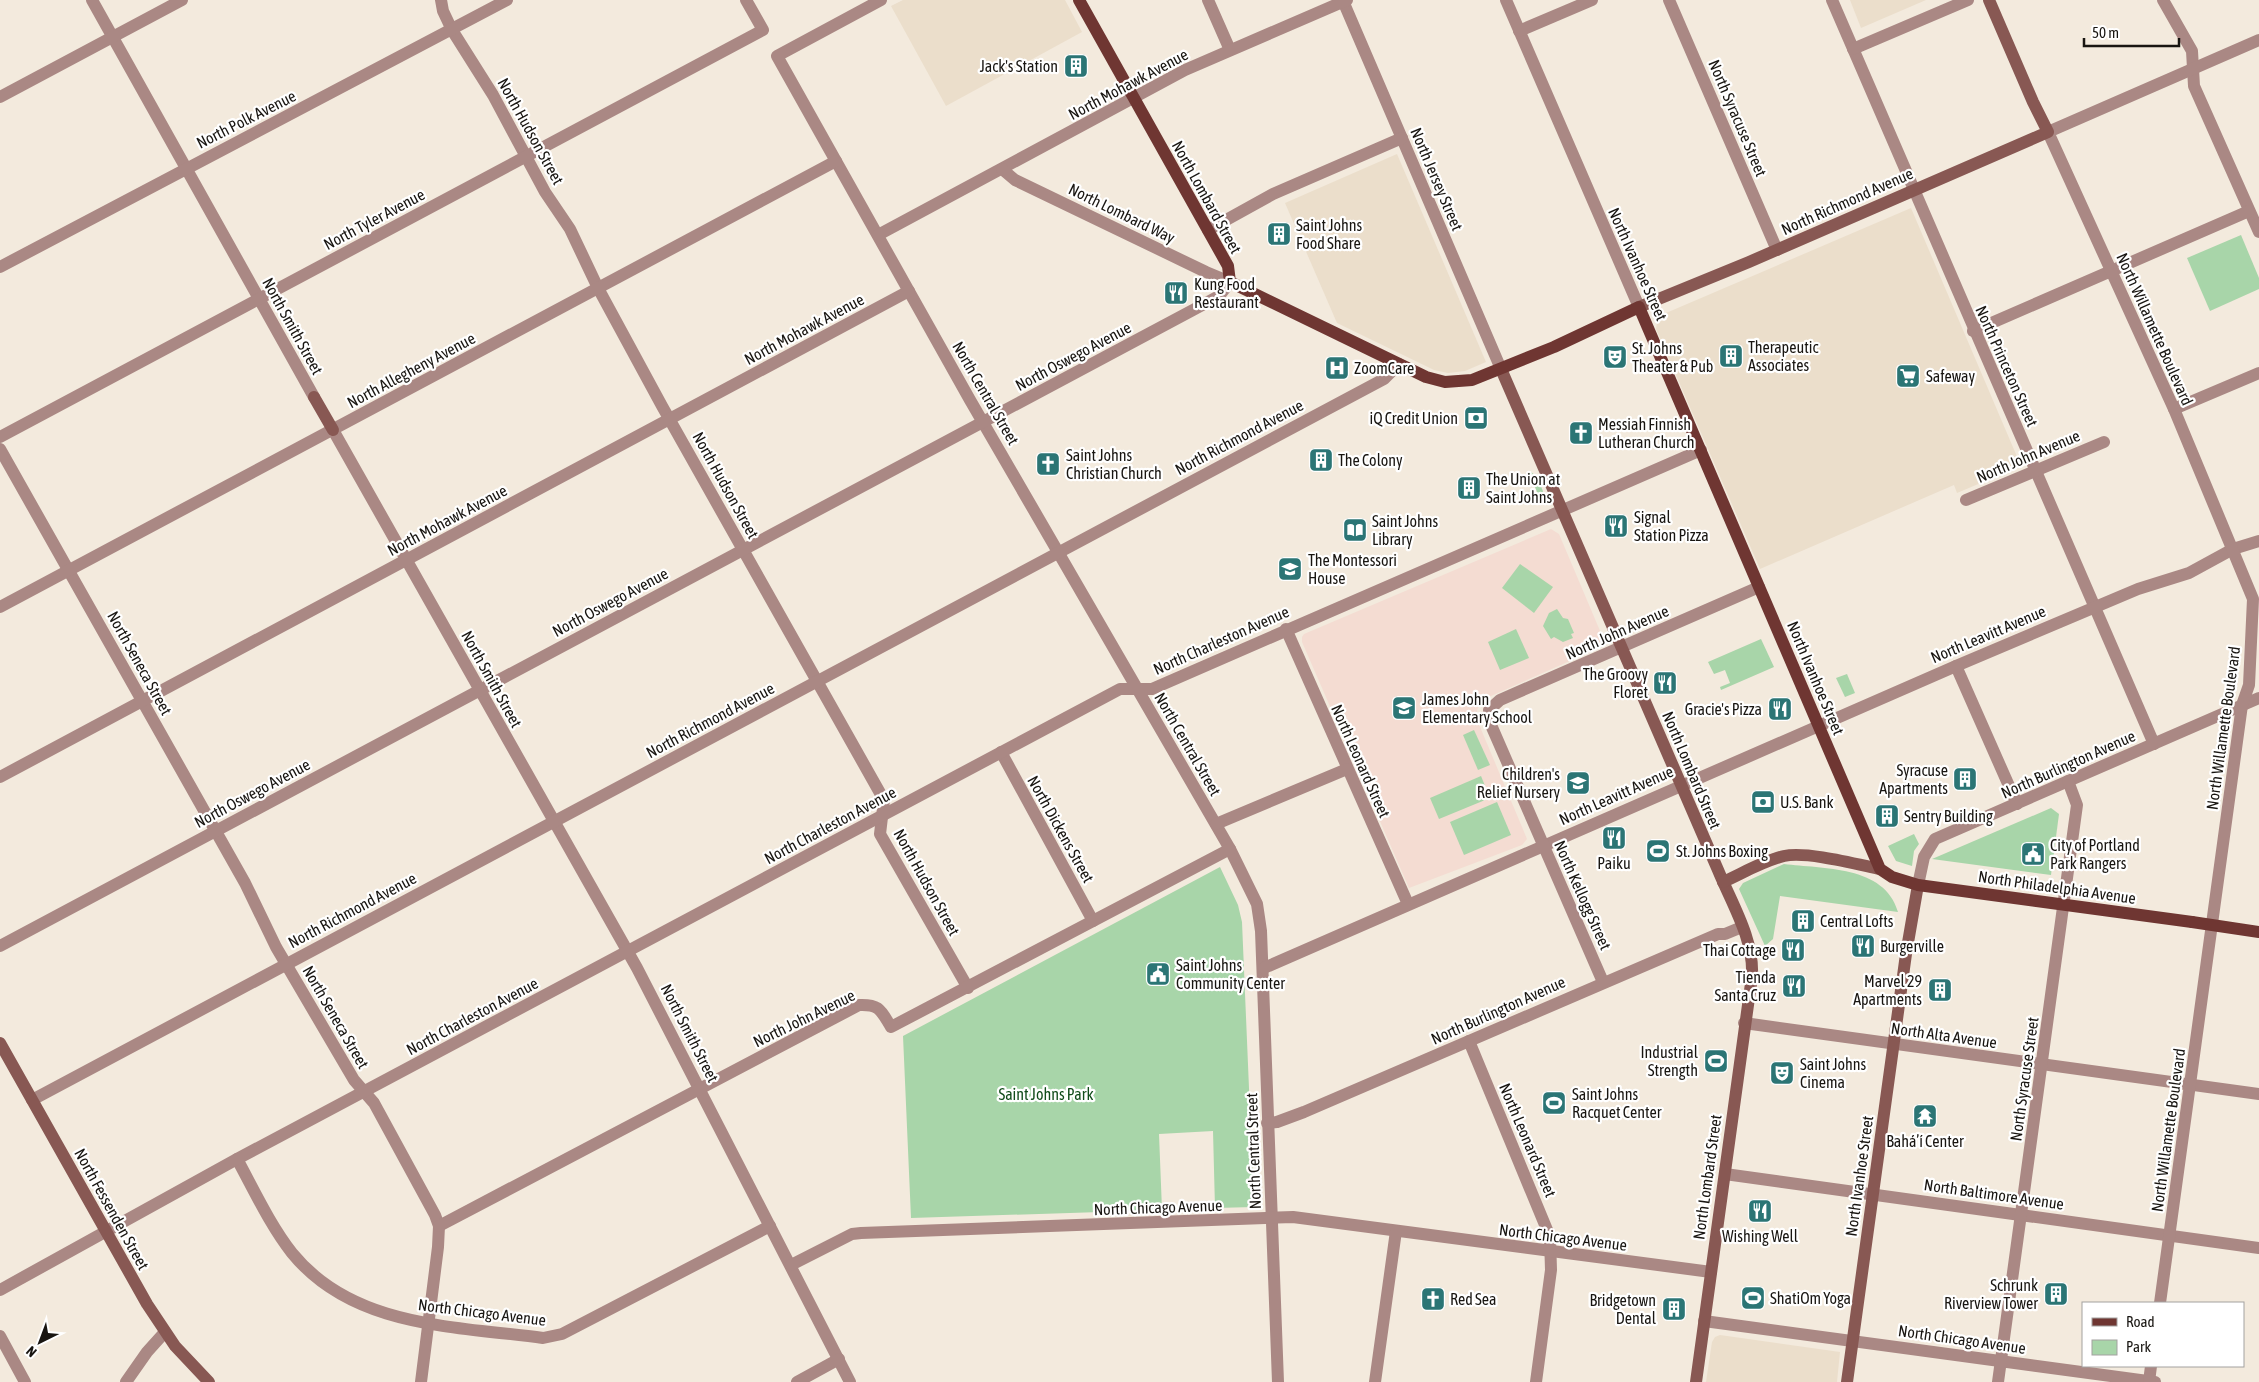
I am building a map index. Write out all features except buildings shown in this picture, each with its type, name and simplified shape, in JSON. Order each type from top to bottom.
[{"type":"main road","name":"North Lombard Street","points":[[1079,0],[1228,266],[1230,282]]},
{"type":"main road","name":"North Willamette Boulevard","points":[[1989,0],[2048,132]]},
{"type":"main road","name":"North Richmond Avenue","points":[[1400,364],[1445,382],[1461,383],[1501,369],[1639,307],[1777,250],[2048,132]]},
{"type":"main road","points":[[1230,282],[1400,364]]},
{"type":"main road","name":"North Ivanhoe Street","points":[[1639,307],[1694,440],[1701,450],[1880,869]]},
{"type":"main road","name":"North Lombard Street","points":[[1501,369],[1742,927],[1752,965],[1696,1382]]},
{"type":"main road","name":"North Smith Street","points":[[314,397],[333,430]]},
{"type":"main road","points":[[1723,882],[1767,862],[1790,855],[1842,861],[1880,869],[1892,877],[1918,884]]},
{"type":"main road","name":"North Ivanhoe Street","points":[[1847,1382],[1893,1045],[1912,912],[1918,884]]},
{"type":"main road","name":"North Philadelphia Avenue","points":[[1918,884],[2259,932]]},
{"type":"main road","name":"North Fessenden Street","points":[[0,1043],[105,1230],[165,1332],[209,1382]]},
{"type":"street","name":"North Smith Street","points":[[92,0],[314,397]]},
{"type":"street","points":[[0,97],[182,0]]},
{"type":"street","name":"North Hudson Street","points":[[441,0],[443,11],[452,30],[493,95],[525,156],[570,229],[598,288],[670,419],[884,800],[880,834],[968,988]]},
{"type":"street","name":"North Polk Avenue","points":[[0,267],[507,0]]},
{"type":"street","name":"North Tyler Avenue","points":[[0,437],[763,30],[746,0]]},
{"type":"street","name":"North Central Street","points":[[882,0],[777,56],[1057,552],[1216,824],[1256,904],[1264,968],[1267,1123],[1278,1382]]},
{"type":"street","points":[[1208,0],[1230,50]]},
{"type":"street","name":"North Ivanhoe Street","points":[[1506,0],[1639,307]]},
{"type":"street","points":[[1520,32],[1592,0]]},
{"type":"street","name":"North Syracuse Street","points":[[1669,0],[1777,250]]},
{"type":"street","name":"North Princeton Street","points":[[1832,0],[1973,331],[2154,744]]},
{"type":"street","points":[[1853,49],[1968,0]]},
{"type":"street","points":[[2163,0],[2192,51],[2194,86],[2259,232]]},
{"type":"street","name":"North Mohawk Avenue","points":[[878,236],[1186,70],[1345,1]]},
{"type":"street","name":"North Jersey Street","points":[[1345,1],[1501,369]]},
{"type":"street","name":"North Richmond Avenue","points":[[2048,132],[2259,40]]},
{"type":"street","name":"North Willamette Boulevard","points":[[2048,132],[2174,409],[2254,604],[2249,685],[2242,706],[2160,1302]]},
{"type":"street","points":[[1208,230],[1273,194],[1402,138]]},
{"type":"street","name":"North Allegheny Avenue","points":[[0,607],[836,161]]},
{"type":"street","name":"North Lombard Way","points":[[1002,169],[1015,180],[1230,282]]},
{"type":"street","points":[[1973,331],[2112,271],[2155,250],[2249,211]]},
{"type":"street","name":"North Oswego Avenue","points":[[0,946],[1218,296],[1230,282]]},
{"type":"street","name":"North Mohawk Avenue","points":[[0,777],[909,291]]},
{"type":"street","name":"North Richmond Avenue","points":[[32,1100],[1384,379],[1400,364]]},
{"type":"street","points":[[2174,409],[2259,373]]},
{"type":"street","name":"North Smith Street","points":[[333,430],[628,951],[850,1382]]},
{"type":"street","name":"North John Avenue","points":[[1966,500],[2104,442]]},
{"type":"street","name":"North Seneca Street","points":[[0,449],[245,883],[276,947],[354,1080],[374,1103],[438,1226]]},
{"type":"street","name":"North Charleston Avenue","points":[[0,1290],[237,1158],[365,1092],[1120,689],[1152,688],[1701,450]]},
{"type":"street","name":"North Leavitt Avenue","points":[[1264,968],[1818,725],[2138,589],[2189,574],[2233,549],[2259,541]]},
{"type":"street","name":"North John Avenue","points":[[1490,710],[1500,700],[1759,586]]},
{"type":"street","name":"North Leonard Street","points":[[1286,629],[1408,904]]},
{"type":"street","points":[[1956,666],[2017,804]]},
{"type":"street","name":"North Burlington Avenue","points":[[1918,884],[1924,857],[1936,839],[2259,698]]},
{"type":"street","name":"North Kellogg Street","points":[[1490,710],[1491,725],[1603,982]]},
{"type":"street","name":"North Dickens Street","points":[[1001,752],[1093,921]]},
{"type":"street","points":[[1216,824],[1347,769]]},
{"type":"street","name":"North Syracuse Street","points":[[1998,1382],[2023,1214],[2078,805],[2068,781]]},
{"type":"street","name":"North John Avenue","points":[[438,1226],[860,1005],[872,1004],[880,1010],[891,1027],[1230,849]]},
{"type":"street","name":"North Burlington Avenue","points":[[1267,1123],[1277,1122],[1304,1112],[1469,1042],[1603,982],[1718,934],[1725,934],[1742,927]]},
{"type":"street","name":"North Alta Avenue","points":[[1744,1023],[2259,1094]]},
{"type":"street","name":"North Leonard Street","points":[[1469,1042],[1549,1232],[1552,1252]]},
{"type":"street","name":"North Chicago Avenue","points":[[237,1158],[282,1239],[304,1267],[319,1280],[351,1302],[370,1310],[429,1322],[553,1337],[770,1226]]},
{"type":"street","name":"North Baltimore Avenue","points":[[1725,1174],[2259,1248]]},
{"type":"street","name":"North Chicago Avenue","points":[[791,1265],[852,1234],[861,1232],[1294,1217],[1711,1272]]},
{"type":"street","points":[[421,1382],[438,1226]]},
{"type":"street","points":[[1375,1382],[1396,1231]]},
{"type":"street","points":[[1536,1382],[1552,1252]]},
{"type":"street","name":"North Chicago Avenue","points":[[1704,1321],[2151,1382]]},
{"type":"street","points":[[126,1382],[147,1352],[165,1332]]},
{"type":"street","points":[[0,1336],[25,1382]]},
{"type":"street","points":[[797,1382],[839,1359]]},
{"type":"street","points":[[2151,1382],[2152,1367]]},
{"type":"shaded area","points":[[903,0],[1065,0],[1082,32],[946,106],[891,6]]},
{"type":"shaded area","points":[[1850,0],[1926,0],[1861,28]]},
{"type":"shaded area","points":[[1397,154],[1486,362],[1465,371],[1448,373],[1434,370],[1337,323],[1285,203]]},
{"type":"shaded area","points":[[1911,208],[2021,466],[1957,493],[1954,485],[1760,569],[1656,329],[1657,323],[1666,313]]},
{"type":"shaded area","name":"James John Elementary School","points":[[1551,529],[1559,534],[1606,645],[1482,700],[1477,710],[1478,722],[1527,839],[1522,845],[1409,888],[1302,642],[1302,637],[1304,634]]},
{"type":"shaded area","points":[[1720,1335],[1840,1352],[1837,1382],[1706,1382],[1712,1342],[1715,1337]]},
{"type":"green space","points":[[2241,235],[2259,278],[2259,289],[2210,311],[2187,258]]},
{"type":"green space","points":[[1531,472],[1537,477],[1545,496],[1540,499],[1529,473]]},
{"type":"green space","points":[[1520,564],[1553,587],[1534,613],[1502,588]]},
{"type":"green space","points":[[1557,609],[1563,618],[1568,619],[1574,633],[1571,634],[1573,638],[1563,642],[1554,637],[1551,639],[1543,626],[1549,613]]},
{"type":"green space","points":[[1516,629],[1529,658],[1500,670],[1488,642]]},
{"type":"green space","points":[[1761,639],[1774,667],[1721,690],[1720,687],[1730,683],[1725,670],[1714,674],[1708,662]]},
{"type":"green space","points":[[1847,674],[1855,693],[1845,697],[1836,678]]},
{"type":"green space","points":[[1474,730],[1490,765],[1478,770],[1463,735]]},
{"type":"green space","points":[[1481,776],[1490,798],[1439,819],[1430,798]]},
{"type":"green space","points":[[1497,802],[1511,835],[1464,855],[1450,822]]},
{"type":"green space","points":[[2051,808],[2059,814],[2051,875],[1932,859]]},
{"type":"green space","points":[[1914,834],[1919,844],[1914,851],[1912,866],[1896,861],[1888,846]]},
{"type":"green space","points":[[1784,864],[1833,869],[1866,877],[1880,885],[1891,897],[1898,912],[1780,896],[1773,939],[1765,946],[1739,889],[1743,883]]},
{"type":"green space","name":"Saint Johns Park","points":[[1220,867],[1238,905],[1242,922],[1254,1207],[1215,1208],[1213,1131],[1159,1134],[1162,1210],[911,1218],[903,1036]]},
{"type":"place","name":"Jack's Station","points":[[1076,66]]},
{"type":"place","name":"Saint Johns Food Share","points":[[1279,234]]},
{"type":"place","name":"Kung Food Restaurant","points":[[1176,293]]},
{"type":"place","name":"Therapeutic Associates","points":[[1731,356]]},
{"type":"place","name":"St. Johns Theater & Pub","points":[[1615,357]]},
{"type":"place","name":"ZoomCare","points":[[1337,368]]},
{"type":"place","name":"Safeway","points":[[1908,376]]},
{"type":"place","name":"iQ Credit Union","points":[[1476,418]]},
{"type":"place","name":"Messiah Finnish Lutheran Church","points":[[1581,433]]},
{"type":"place","name":"The Colony","points":[[1321,460]]},
{"type":"place","name":"Saint Johns Christian Church","points":[[1048,464]]},
{"type":"place","name":"The Union at Saint Johns","points":[[1469,488]]},
{"type":"place","name":"Signal Station Pizza","points":[[1616,526]]},
{"type":"place","name":"Saint Johns Library","points":[[1355,530]]},
{"type":"place","name":"The Montessori House","points":[[1290,569]]},
{"type":"place","name":"The Groovy Floret","points":[[1665,683]]},
{"type":"place","name":"James John Elementary School","points":[[1404,708]]},
{"type":"place","name":"Gracie's Pizza","points":[[1780,709]]},
{"type":"place","name":"Syracuse Apartments","points":[[1965,779]]},
{"type":"place","name":"Children's Relief Nursery","points":[[1578,783]]},
{"type":"place","name":"U.S. Bank","points":[[1763,802]]},
{"type":"place","name":"Sentry Building","points":[[1887,816]]},
{"type":"place","name":"Paiku","points":[[1614,838]]},
{"type":"place","name":"St. Johns Boxing","points":[[1658,851]]},
{"type":"place","name":"City of Portland Park Rangers","points":[[2033,854]]},
{"type":"place","name":"Central Lofts","points":[[1803,921]]},
{"type":"place","name":"Burgerville","points":[[1863,946]]},
{"type":"place","name":"Thai Cottage","points":[[1793,950]]},
{"type":"place","name":"Saint Johns Community Center","points":[[1158,974]]},
{"type":"place","name":"Tienda Santa Cruz","points":[[1794,986]]},
{"type":"place","name":"Marvel 29 Apartments","points":[[1940,990]]},
{"type":"place","name":"Industrial Strength","points":[[1716,1061]]},
{"type":"place","name":"Saint Johns Cinema","points":[[1782,1073]]},
{"type":"place","name":"Saint Johns Racquet Center","points":[[1554,1103]]},
{"type":"place","name":"Bahá’í Center","points":[[1925,1116]]},
{"type":"place","name":"Wishing Well","points":[[1760,1211]]},
{"type":"place","name":"Schrunk Riverview Tower","points":[[2056,1294]]},
{"type":"place","name":"ShatiOm Yoga","points":[[1753,1298]]},
{"type":"place","name":"Red Sea","points":[[1433,1299]]},
{"type":"place","name":"Bridgetown Dental","points":[[1674,1309]]}]
